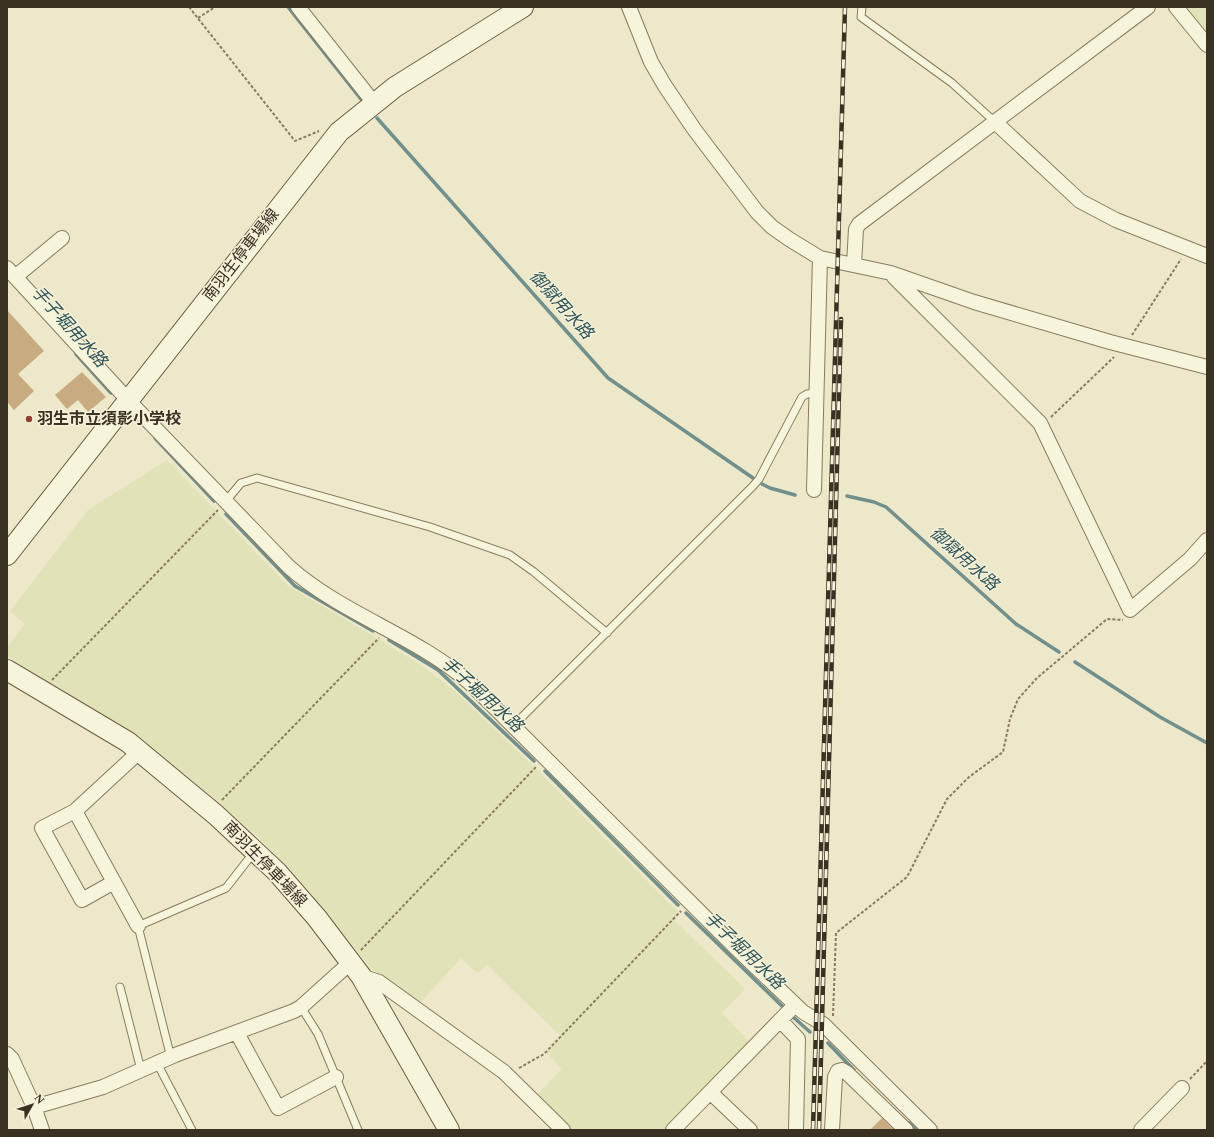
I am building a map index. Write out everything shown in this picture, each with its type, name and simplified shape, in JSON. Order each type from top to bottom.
[{"type":"main road","name":"南羽生停車場線","points":[[7,555],[339,132],[374,103],[407,79],[504,16],[523,7]]},
{"type":"main road","name":"南羽生停車場線","points":[[7,670],[128,742],[213,812],[255,850],[292,889],[356,969],[449,1130]]},
{"type":"street","points":[[298,7],[374,103]]},
{"type":"street","points":[[629,7],[651,62],[665,86],[694,129],[757,212],[772,227],[820,258],[891,273],[974,302],[1125,346],[1207,367]]},
{"type":"street","points":[[854,265],[856,229],[859,224],[1148,7]]},
{"type":"street","points":[[1176,7],[1207,44]]},
{"type":"street","points":[[995,122],[1080,201],[1116,220],[1207,256]]},
{"type":"street","points":[[62,238],[11,273],[128,400],[226,501],[302,579],[420,647],[453,669],[513,726],[689,902],[803,1012],[823,1024],[930,1130]]},
{"type":"street","points":[[814,490],[820,258]]},
{"type":"street","points":[[891,273],[1041,426],[1130,610],[1190,559],[1207,540]]},
{"type":"street","points":[[114,882],[82,900],[42,828],[74,811],[140,751]]},
{"type":"street","points":[[74,811],[138,926]]},
{"type":"street","points":[[34,1107],[103,1086],[157,1063],[301,1007],[356,969],[379,982],[510,1078],[563,1130]]},
{"type":"street","points":[[673,1130],[796,1005]]},
{"type":"street","points":[[780,1020],[798,1038],[796,1130]]},
{"type":"street","points":[[236,1033],[278,1108],[336,1077]]},
{"type":"street","points":[[7,1054],[12,1058],[34,1107],[42,1130]]},
{"type":"street","points":[[832,1130],[834,1077],[838,1071],[842,1070],[847,1073],[906,1130]]},
{"type":"street","points":[[1141,1130],[1182,1088]]},
{"type":"street","points":[[710,1092],[750,1130]]},
{"type":"lane","points":[[862,7],[862,17],[952,83],[995,122]]},
{"type":"lane","points":[[513,726],[753,486],[759,479],[802,397],[816,393]]},
{"type":"lane","points":[[226,501],[241,483],[257,478],[437,530],[510,556],[534,572],[607,633]]},
{"type":"lane","points":[[171,1058],[138,926],[218,893],[226,888],[255,850]]},
{"type":"lane","points":[[120,987],[141,1070]]},
{"type":"lane","points":[[301,1007],[318,1034],[358,1130]]},
{"type":"lane","points":[[157,1063],[192,1130]]},
{"type":"path","points":[[189,7],[295,141],[311,136],[325,128],[339,132]]},
{"type":"path","points":[[198,18],[215,7]]},
{"type":"path","points":[[1041,426],[1125,346],[1188,249]]},
{"type":"path","points":[[41,691],[226,501]]},
{"type":"path","points":[[832,1033],[836,934],[907,877],[947,799],[969,777],[1003,752],[1010,719],[1018,699],[1037,678],[1107,619],[1123,620],[1130,610]]},
{"type":"path","points":[[213,812],[230,792],[380,637],[386,628]]},
{"type":"path","points":[[356,969],[545,758]]},
{"type":"path","points":[[510,1078],[522,1065],[544,1054],[689,902]]},
{"type":"path","points":[[1182,1088],[1207,1061]]},
{"type":"green space","points":[[1181,7],[1207,7],[1207,38]]},
{"type":"green space","points":[[167,460],[288,586],[425,668],[456,692],[532,765],[679,913],[673,919],[745,989],[722,1013],[751,1044],[666,1130],[570,1130],[535,1097],[562,1069],[546,1052],[561,1036],[487,965],[477,973],[461,958],[419,1004],[370,967],[314,897],[286,865],[260,839],[215,799],[147,744],[7,656],[7,647],[25,624],[10,611],[88,510]]},
{"type":"building","points":[[7,310],[44,351],[18,374],[34,391],[14,410],[7,402]]},
{"type":"building","points":[[82,372],[106,397],[88,412],[78,400],[67,409],[55,395]]},
{"type":"building","points":[[882,1118],[894,1130],[870,1130]]},
{"type":"waterway","name":"御獄用水路","points":[[288,7],[364,103]]},
{"type":"waterway","name":"御獄用水路","points":[[377,118],[608,378],[753,478]]},
{"type":"waterway","name":"手子堀用水路","points":[[76,354],[111,393]]},
{"type":"waterway","name":"手子堀用水路","points":[[155,438],[214,501]]},
{"type":"waterway","name":"御獄用水路","points":[[762,484],[770,488],[795,495]]},
{"type":"waterway","name":"御獄用水路","points":[[847,496],[874,502],[886,507],[1016,624],[1059,652]]},
{"type":"waterway","name":"手子堀用水路","points":[[226,514],[295,586],[373,631]]},
{"type":"waterway","name":"手子堀用水路","points":[[389,640],[438,670],[534,761]]},
{"type":"waterway","name":"御獄用水路","points":[[1075,662],[1160,717],[1207,743]]},
{"type":"waterway","name":"手子堀用水路","points":[[545,771],[678,905]]},
{"type":"waterway","name":"手子堀用水路","points":[[686,913],[783,1007]]},
{"type":"waterway","name":"手子堀用水路","points":[[792,1016],[810,1032]]},
{"type":"waterway","name":"手子堀用水路","points":[[828,1043],[854,1070]]},
{"type":"waterway","name":"手子堀用水路","points":[[909,1123],[916,1130]]},
{"type":"railway","points":[[813,1130],[845,7]]},
{"type":"railway","points":[[819,1130],[841,319]]},
{"type":"place","name":"羽生市立須影小学校","points":[[29,419]]}]
